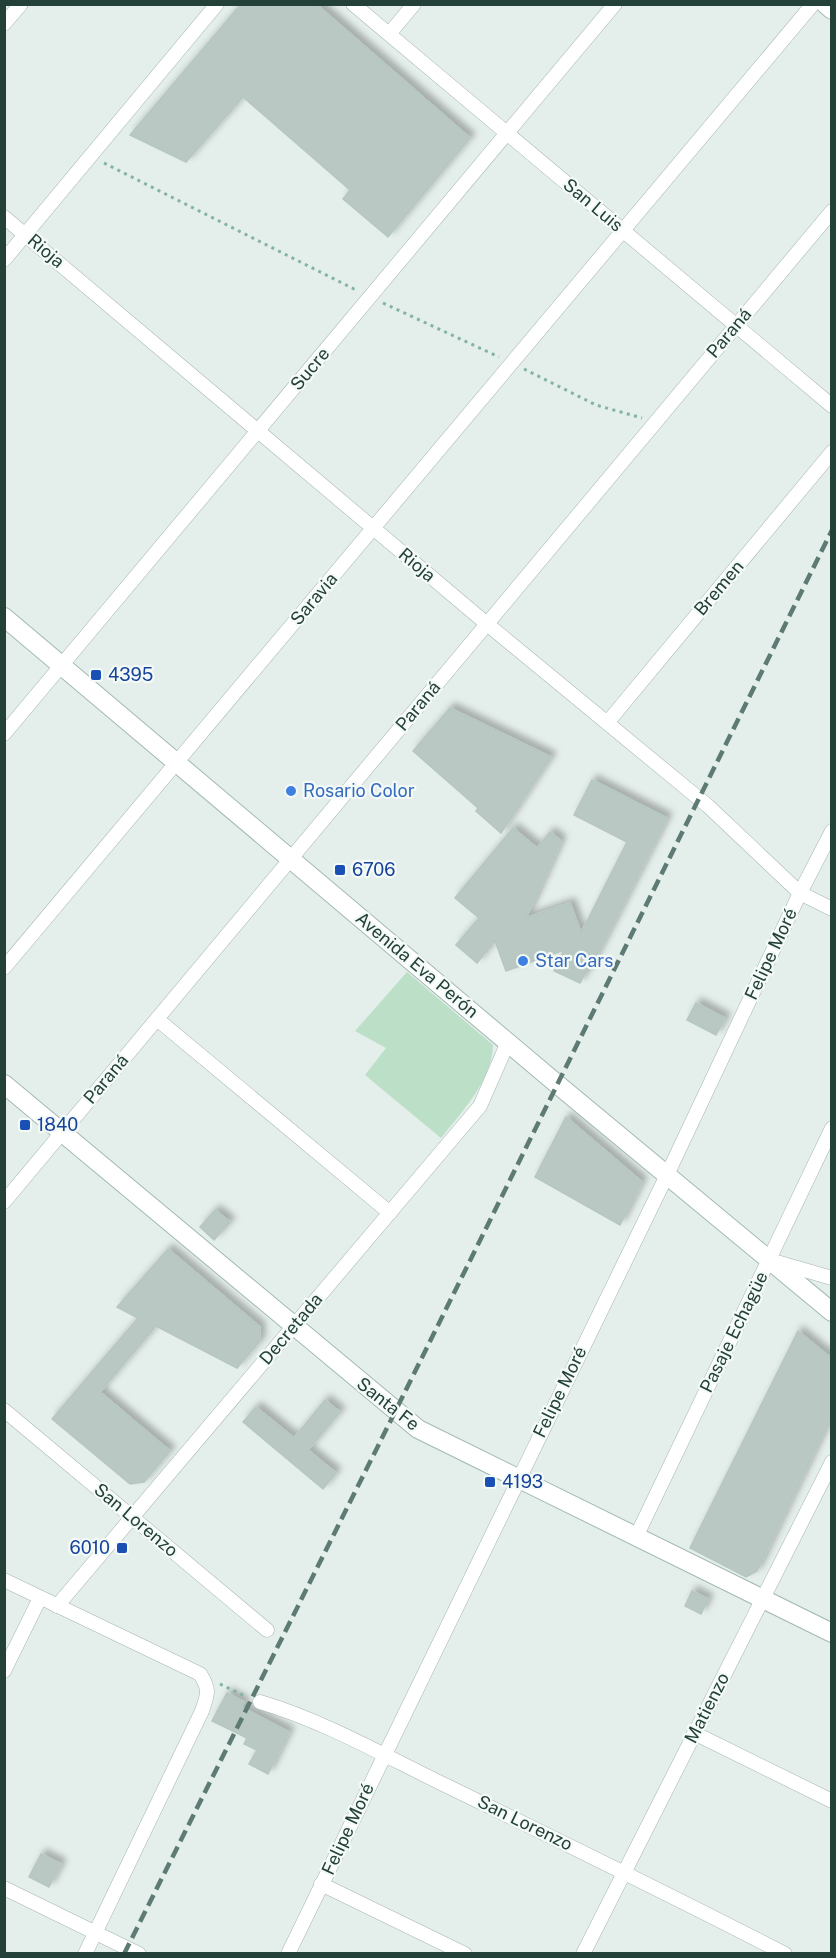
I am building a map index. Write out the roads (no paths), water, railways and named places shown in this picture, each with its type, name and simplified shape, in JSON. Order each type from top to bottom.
[{"type":"main road","points":[[825,4],[831,9]]},
{"type":"main road","name":"Avenida Eva Perón","points":[[4,617],[831,1312]]},
{"type":"main road","name":"Santa Fe","points":[[4,1084],[418,1429],[831,1633]]},
{"type":"street","points":[[4,24],[21,4]]},
{"type":"street","points":[[4,260],[217,4]]},
{"type":"street","name":"San Luis","points":[[353,4],[831,406]]},
{"type":"street","points":[[390,33],[414,4]]},
{"type":"street","name":"Sucre","points":[[4,734],[615,4]]},
{"type":"street","name":"Saravia","points":[[4,968],[813,4]]},
{"type":"street","name":"Paraná","points":[[4,1202],[831,212]]},
{"type":"street","name":"Rioja","points":[[4,217],[487,624],[708,806],[800,893],[831,909]]},
{"type":"street","name":"Bremen","points":[[607,723],[831,452]]},
{"type":"street","name":"Felipe Moré","points":[[288,1953],[667,1175],[831,831]]},
{"type":"street","points":[[157,1019],[390,1213]]},
{"type":"street","name":"Decretada","points":[[57,1606],[480,1106],[508,1042]]},
{"type":"street","name":"Pasaje Echagüe","points":[[636,1537],[831,1128]]},
{"type":"street","points":[[769,1260],[831,1278]]},
{"type":"street","name":"San Lorenzo","points":[[4,1410],[267,1630]]},
{"type":"street","name":"Matienzo","points":[[583,1953],[831,1462]]},
{"type":"street","points":[[4,1580],[200,1674],[207,1685],[207,1697],[202,1711],[85,1953]]},
{"type":"street","points":[[4,1671],[40,1598]]},
{"type":"street","name":"San Lorenzo","points":[[260,1702],[289,1710],[624,1872],[785,1953]]},
{"type":"street","points":[[694,1733],[831,1801]]},
{"type":"street","points":[[321,1884],[465,1953]]},
{"type":"street","points":[[4,1888],[139,1953]]},
{"type":"railway","points":[[124,1954],[832,530]]},
{"type":"place","name":"4395","points":[[96,675]]},
{"type":"place","name":"Rosario Color","points":[[291,791]]},
{"type":"place","name":"6706","points":[[340,870]]},
{"type":"place","name":"Star Cars","points":[[523,961]]},
{"type":"place","name":"1840","points":[[25,1125]]},
{"type":"place","name":"4193","points":[[490,1482]]},
{"type":"place","name":"6010","points":[[122,1548]]}]
